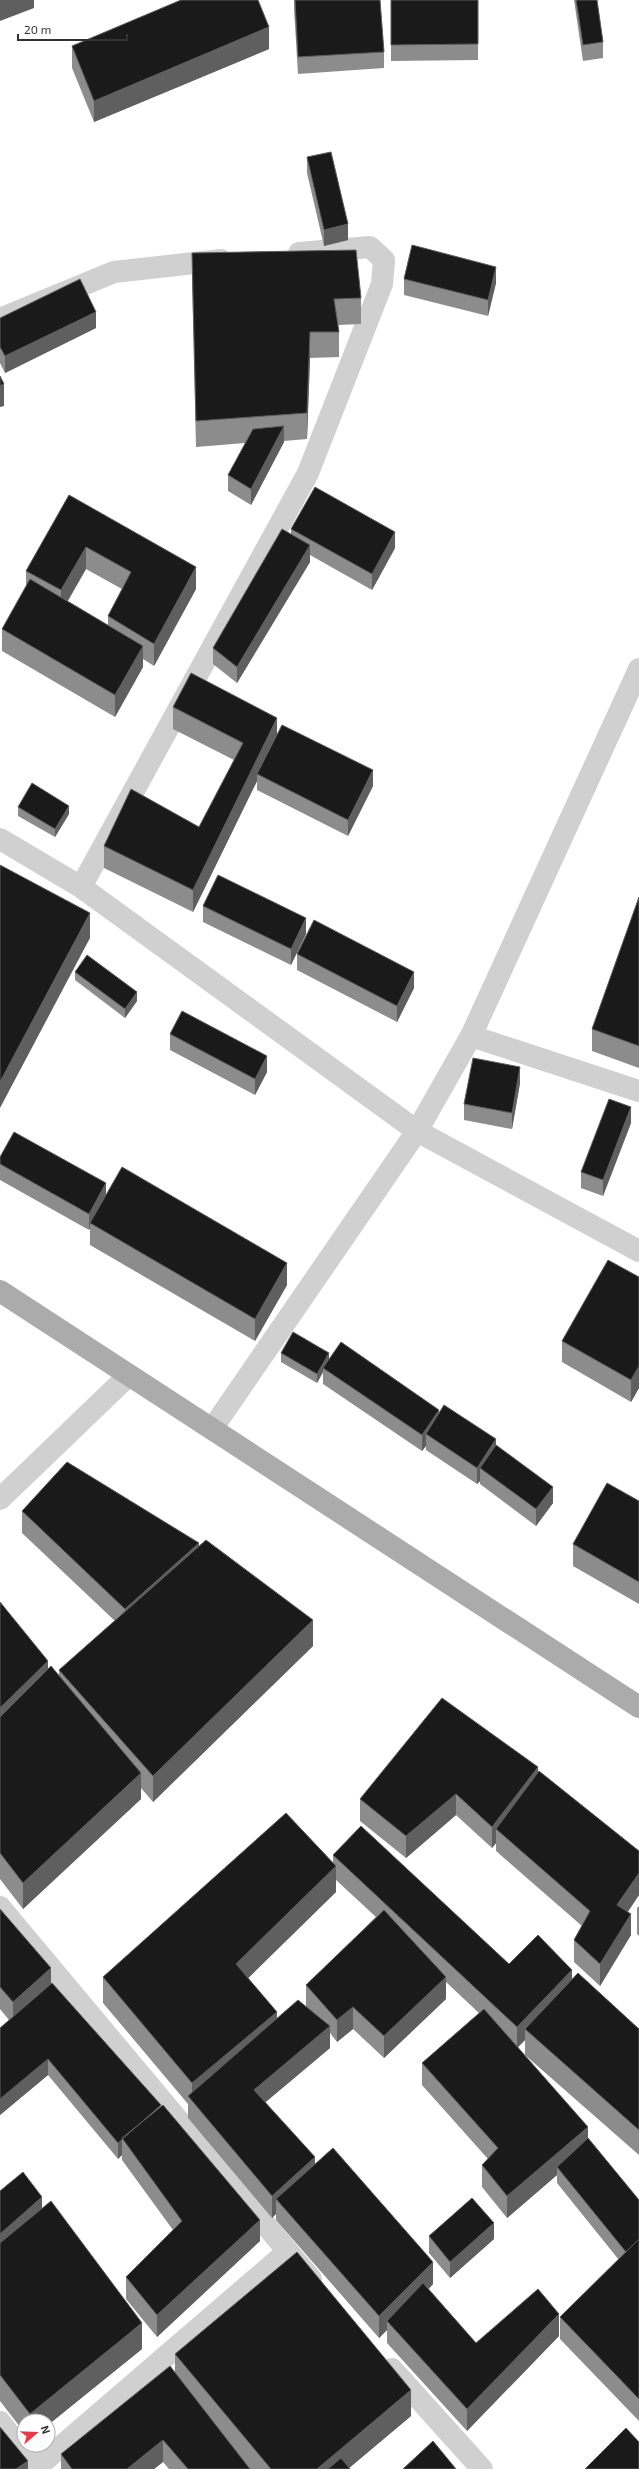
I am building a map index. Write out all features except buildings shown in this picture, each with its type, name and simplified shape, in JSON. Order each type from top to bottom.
[{"type":"main road","points":[[0,1291],[639,1707]]},
{"type":"street","points":[[82,887],[308,473],[382,284],[384,260],[370,247],[277,255]]},
{"type":"street","points":[[0,319],[114,272],[239,259]]},
{"type":"street","points":[[212,1429],[417,1131],[471,1036],[638,675]]},
{"type":"street","points":[[0,839],[82,887],[417,1131],[639,1251]]},
{"type":"street","points":[[471,1036],[639,1091]]},
{"type":"street","points":[[0,1499],[129,1375]]},
{"type":"street","points":[[0,1907],[287,2252],[324,2293]]},
{"type":"street","points":[[0,2422],[37,2468],[287,2252]]},
{"type":"street","points":[[376,2352],[482,2469]]}]
